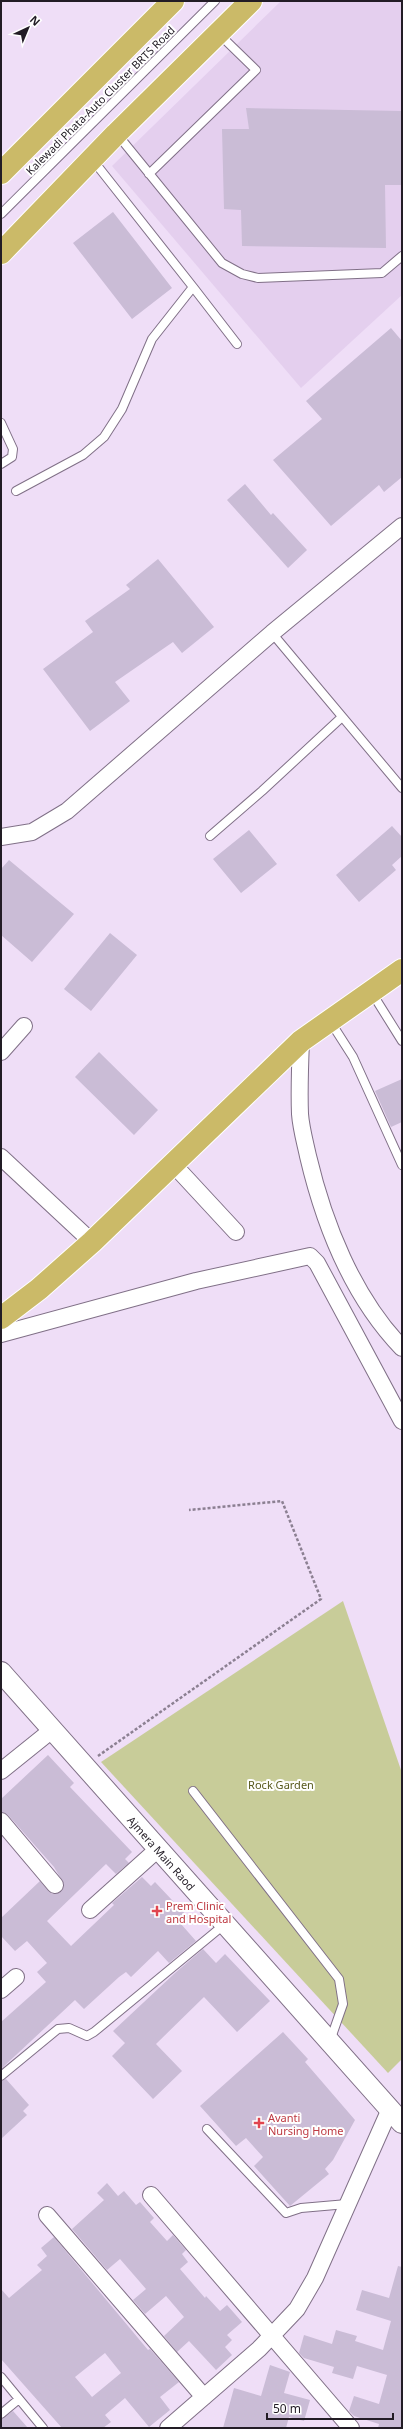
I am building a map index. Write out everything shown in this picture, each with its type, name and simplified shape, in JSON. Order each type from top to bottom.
[{"type":"main road","points":[[1,173],[173,1]]},
{"type":"main road","points":[[1,253],[116,134],[251,1]]},
{"type":"main road","points":[[1,1318],[33,1294],[92,1242],[301,1041],[370,991],[402,970]]},
{"type":"street","points":[[1,838],[32,832],[67,811],[272,633],[402,526]]},
{"type":"street","points":[[1,1052],[24,1026]]},
{"type":"street","points":[[301,1041],[300,1115],[314,1182],[337,1246],[363,1298],[388,1334],[402,1348]]},
{"type":"street","points":[[1,1157],[92,1242]]},
{"type":"street","points":[[173,1164],[236,1232]]},
{"type":"street","points":[[1,1334],[196,1281],[310,1256],[317,1264],[402,1421]]},
{"type":"street","name":"Ajmera Main Raod","points":[[2,1676],[52,1730],[396,2116]]},
{"type":"street","points":[[1,1771],[52,1730]]},
{"type":"street","points":[[1,1821],[55,1885]]},
{"type":"street","points":[[90,1910],[158,1849]]},
{"type":"street","points":[[1,1990],[16,1977]]},
{"type":"street","points":[[168,2428],[272,2337],[297,2309],[315,2278],[347,2204],[396,2116]]},
{"type":"street","points":[[151,2195],[351,2428]]},
{"type":"street","points":[[47,2215],[204,2397]]},
{"type":"lane","name":"Kalewadi Phata-Auto Cluster BRTS Road","points":[[1,214],[214,1]]},
{"type":"lane","points":[[149,174],[256,70],[218,33]]},
{"type":"lane","points":[[116,134],[222,263],[242,274],[258,278],[382,273],[402,256]]},
{"type":"lane","points":[[92,160],[193,287],[236,344]]},
{"type":"lane","points":[[16,491],[83,455],[104,437],[122,409],[152,339],[193,287]]},
{"type":"lane","points":[[1,423],[13,449],[12,457],[1,464]]},
{"type":"lane","points":[[272,633],[402,788]]},
{"type":"lane","points":[[210,836],[262,791],[342,717]]},
{"type":"lane","points":[[370,991],[402,1041]]},
{"type":"lane","points":[[329,1020],[353,1057],[402,1165]]},
{"type":"lane","points":[[193,1791],[339,1979],[343,2004],[329,2041]]},
{"type":"lane","points":[[1,2076],[58,2029],[69,2028],[87,2036],[94,2032],[225,1924]]},
{"type":"lane","points":[[207,2129],[286,2213],[301,2208],[347,2204]]},
{"type":"lane","points":[[1,2377],[43,2428]]},
{"type":"lane","points":[[1,2414],[19,2399]]},
{"type":"path","points":[[84,1766],[321,1599],[282,1501],[189,1510]]},
{"type":"shaded area","points":[[281,1],[402,1],[402,295],[301,388],[112,166]]},
{"type":"green space","name":"Rock Garden","points":[[343,1601],[402,1773],[402,2059],[388,2073],[101,1762]]},
{"type":"building","points":[[246,108],[402,111],[402,185],[385,185],[386,248],[242,246],[241,210],[224,209],[222,129],[249,129]]},
{"type":"building","points":[[113,212],[172,288],[132,319],[73,243]]},
{"type":"building","points":[[391,328],[402,341],[402,477],[384,492],[379,485],[331,526],[273,460],[322,419],[306,401]]},
{"type":"building","points":[[245,484],[271,515],[273,513],[307,550],[288,568],[227,500]]},
{"type":"building","points":[[158,559],[214,627],[182,653],[173,642],[115,682],[130,701],[90,731],[43,669],[93,632],[85,621],[130,589],[126,585]]},
{"type":"building","points":[[392,826],[402,837],[402,856],[392,865],[396,870],[359,902],[336,875]]},
{"type":"building","points":[[249,830],[277,864],[241,893],[213,859]]},
{"type":"building","points":[[9,860],[74,914],[32,962],[1,935],[1,869]]},
{"type":"building","points":[[110,933],[137,955],[91,1011],[64,989]]},
{"type":"building","points":[[99,1052],[158,1110],[134,1135],[75,1077]]},
{"type":"building","points":[[402,1079],[402,1122],[391,1127],[375,1091]]},
{"type":"building","points":[[48,1755],[74,1783],[70,1787],[132,1852],[125,1859],[129,1863],[116,1874],[106,1864],[47,1921],[71,1946],[114,1905],[112,1903],[142,1877],[151,1886],[155,1882],[188,1917],[181,1924],[196,1941],[169,1963],[158,1951],[131,1977],[126,1972],[84,2009],[75,2000],[1,2069],[1,2022],[46,1982],[37,1972],[47,1963],[27,1941],[15,1951],[1,1936],[1,1918],[40,1881],[52,1894],[61,1892],[64,1884],[54,1867],[8,1815],[1,1812],[1,1799]]},
{"type":"building","points":[[203,1949],[216,1963],[225,1954],[270,2001],[237,2032],[204,1997],[156,2044],[182,2071],[153,2099],[112,2056],[125,2043],[113,2031]]},
{"type":"building","points":[[283,2032],[308,2059],[305,2062],[355,2120],[333,2160],[325,2169],[329,2174],[290,2206],[254,2166],[263,2157],[246,2138],[236,2146],[200,2106]]},
{"type":"building","points":[[6,2079],[29,2105],[23,2111],[27,2115],[1,2139],[1,2081]]},
{"type":"building","points":[[107,2183],[118,2196],[124,2191],[136,2205],[140,2202],[154,2218],[150,2222],[167,2241],[173,2235],[186,2250],[182,2254],[188,2262],[180,2269],[205,2298],[206,2296],[220,2311],[227,2305],[242,2322],[227,2335],[232,2340],[225,2347],[232,2355],[216,2370],[189,2341],[177,2352],[164,2336],[184,2317],[166,2296],[145,2314],[133,2300],[146,2289],[120,2259],[107,2270],[72,2229],[104,2200],[97,2193]]},
{"type":"building","points":[[54,2237],[148,2350],[150,2349],[179,2382],[160,2397],[170,2410],[149,2427],[125,2398],[105,2415],[111,2422],[103,2428],[62,2428],[1,2359],[1,2289],[9,2298],[42,2270],[37,2265],[47,2256],[41,2248]],"holes":[[[105,2353],[121,2373],[92,2397],[75,2377]]]},
{"type":"building","points":[[398,2266],[402,2267],[402,2428],[378,2428],[379,2424],[354,2416],[349,2411],[354,2396],[379,2404],[387,2375],[357,2366],[353,2379],[332,2373],[334,2367],[304,2358],[299,2353],[304,2335],[332,2344],[336,2330],[357,2336],[355,2341],[383,2350],[391,2321],[356,2310],[362,2290],[389,2298]]},
{"type":"building","points":[[270,2365],[290,2372],[284,2393],[310,2400],[304,2421],[289,2417],[286,2428],[223,2428],[234,2388],[261,2396]]},
{"type":"building","points":[[13,2411],[28,2428],[1,2428],[1,2419]]},
{"type":"place","name":"Prem Clinic and Hospital","points":[[157,1911]]},
{"type":"place","name":"Avanti Nursing Home","points":[[259,2123]]}]
